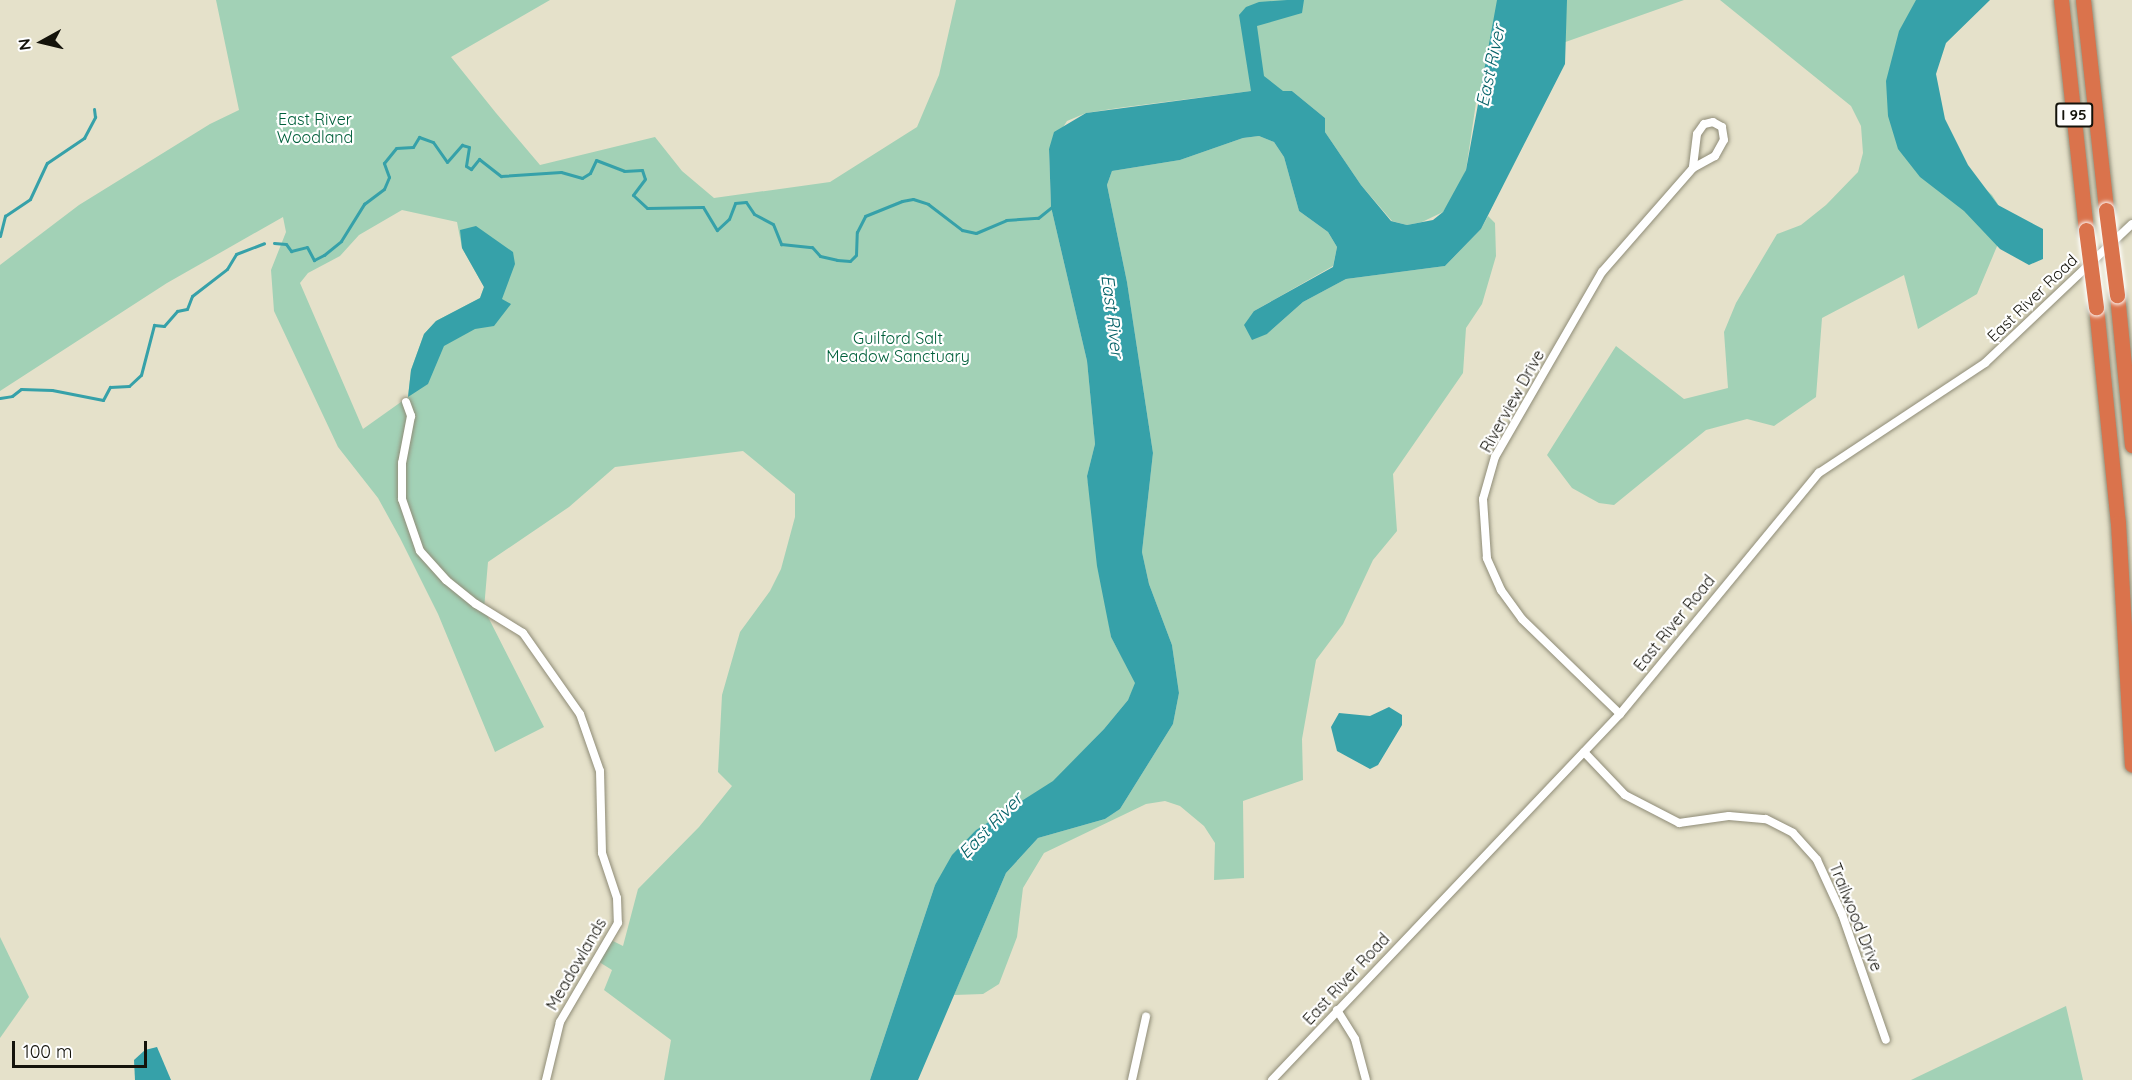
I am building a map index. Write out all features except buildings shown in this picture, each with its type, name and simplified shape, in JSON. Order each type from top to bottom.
[{"type":"highway","name":"I 95","points":[[2061,0],[2118,524],[2132,765]]},
{"type":"highway","name":"I 95","points":[[2083,0],[2132,445]]},
{"type":"street","name":"Riverview Drive","points":[[1620,714],[1522,619],[1501,590],[1487,558],[1483,499],[1495,457],[1602,272],[1693,168],[1715,156],[1724,140],[1722,127],[1713,122],[1704,124],[1697,134],[1693,168]]},
{"type":"street","name":"East River Road","points":[[1276,1078],[1337,1010],[1620,714],[1819,473],[1985,363],[2132,224]]},
{"type":"street","name":"Meadowlands","points":[[406,402],[411,425],[402,463],[402,499],[420,550],[446,580],[476,604],[524,633],[580,714],[600,771],[602,853],[617,898],[618,923],[560,1022],[546,1080]]},
{"type":"street","name":"Trailwood Drive","points":[[1584,752],[1625,795],[1679,823],[1729,816],[1756,819],[1793,833],[1817,860],[1842,914],[1886,1040]]},
{"type":"street","points":[[1337,1010],[1355,1039],[1366,1080]]},
{"type":"street","points":[[1132,1080],[1146,1017]]},
{"type":"green space","name":"Guilford Salt Meadow Sanctuary","points":[[216,0],[550,0],[451,57],[540,165],[655,137],[682,171],[714,198],[830,182],[917,127],[939,75],[956,0],[1684,0],[1557,45],[1477,96],[1466,170],[1456,193],[1443,212],[1422,222],[1407,225],[1392,221],[1361,185],[1325,132],[1325,118],[1292,91],[1251,91],[1118,108],[1086,113],[1067,121],[1049,149],[1051,207],[1087,361],[1095,444],[1087,476],[1111,637],[1136,683],[1128,700],[1104,729],[1053,782],[976,830],[935,885],[870,1080],[664,1080],[671,1040],[604,990],[612,970],[596,960],[609,939],[623,946],[638,889],[699,827],[732,786],[718,772],[722,695],[740,632],[770,591],[781,569],[795,517],[795,494],[743,451],[615,467],[569,507],[488,562],[484,609],[544,727],[495,752],[438,614],[400,538],[378,498],[338,447],[274,311],[271,270],[286,232],[283,217],[167,283],[0,391],[0,265],[79,205],[210,124],[239,110]],"holes":[[[402,210],[457,222],[462,248],[484,287],[480,298],[436,321],[424,334],[411,370],[408,397],[363,429],[300,283],[308,273],[340,256],[359,235]]]},
{"type":"green space","points":[[1720,0],[1959,0],[1915,90],[1970,175],[1992,195],[2008,220],[1977,294],[1918,329],[1904,275],[1822,318],[1816,397],[1774,426],[1747,419],[1706,430],[1614,505],[1599,503],[1572,488],[1547,455],[1616,346],[1684,399],[1728,388],[1724,332],[1736,303],[1777,234],[1801,225],[1826,205],[1858,172],[1863,153],[1861,126],[1851,106]]},
{"type":"green space","points":[[1259,136],[1274,142],[1284,157],[1299,211],[1328,232],[1337,247],[1333,266],[1254,311],[1267,334],[1303,302],[1346,279],[1445,266],[1481,229],[1488,216],[1495,223],[1496,256],[1482,304],[1466,328],[1463,373],[1393,474],[1397,531],[1373,560],[1343,624],[1316,660],[1302,739],[1303,780],[1243,801],[1244,878],[1214,880],[1215,843],[1204,826],[1180,806],[1165,801],[1146,804],[1044,853],[1023,888],[1017,937],[999,984],[983,994],[954,995],[1006,873],[1038,838],[1105,819],[1120,809],[1173,724],[1179,693],[1172,645],[1149,584],[1142,552],[1153,453],[1127,282],[1107,185],[1112,171],[1180,160],[1243,138]]},
{"type":"green space","points":[[0,937],[29,997],[0,1038]]},
{"type":"green space","points":[[2066,1006],[2083,1080],[1911,1080]]},
{"type":"water","name":"East River","points":[[1304,0],[1302,13],[1257,26],[1264,76],[1283,91],[1292,91],[1325,118],[1325,132],[1361,185],[1391,221],[1407,225],[1433,220],[1443,212],[1466,170],[1497,0],[1567,0],[1565,64],[1481,229],[1445,266],[1346,279],[1303,302],[1267,334],[1252,340],[1244,325],[1254,311],[1333,267],[1337,247],[1328,232],[1299,211],[1284,157],[1274,142],[1259,136],[1243,138],[1180,160],[1112,171],[1107,185],[1127,282],[1153,453],[1142,552],[1149,584],[1172,645],[1179,693],[1173,724],[1120,809],[1105,819],[1038,838],[1006,873],[918,1080],[870,1080],[935,885],[952,855],[976,830],[1053,781],[1104,729],[1128,700],[1135,683],[1111,637],[1097,566],[1087,476],[1095,444],[1087,361],[1051,207],[1049,149],[1054,132],[1086,113],[1251,91],[1239,15],[1246,7],[1259,2]]},
{"type":"water","points":[[1916,0],[1990,0],[1946,43],[1936,74],[1945,119],[1968,165],[1998,205],[2043,229],[2043,259],[2029,265],[2000,249],[1964,211],[1920,177],[1898,149],[1888,116],[1886,81],[1899,31]]},
{"type":"water","points":[[476,226],[513,252],[515,264],[502,299],[511,304],[494,326],[475,329],[444,346],[428,384],[408,397],[411,370],[424,334],[436,321],[480,298],[484,287],[462,248],[460,230]]},
{"type":"water","points":[[1389,707],[1402,715],[1402,725],[1378,765],[1370,769],[1337,751],[1331,727],[1339,713],[1370,716]]},
{"type":"water","points":[[157,1047],[171,1080],[135,1080],[134,1060],[145,1050]]},
{"type":"waterway","points":[[0,236],[5,216],[30,199],[47,163],[84,138],[95,117],[94,109]]},
{"type":"waterway","points":[[274,243],[286,244],[291,251],[307,247],[314,260],[324,255],[341,241],[364,204],[384,189],[389,177],[384,163],[396,148],[413,147],[419,137],[433,142],[447,162],[462,145],[469,147],[466,166],[471,169],[479,159],[501,176],[561,172],[582,178],[590,173],[596,160],[624,171],[642,170],[645,179],[633,195],[647,208],[703,207],[717,230],[729,219],[735,203],[746,202],[754,214],[773,224],[781,244],[812,247],[820,256],[837,260],[850,261],[856,255],[857,232],[865,216],[902,201],[913,199],[928,204],[962,230],[976,233],[1006,220],[1038,218],[1053,206]]},
{"type":"waterway","points":[[0,398],[12,396],[21,389],[52,390],[103,400],[110,387],[129,386],[141,375],[154,325],[164,326],[177,311],[187,309],[192,296],[227,269],[236,254],[264,243]]},
{"type":"park label","name":"East River Woodland","points":[[315,128]]}]
